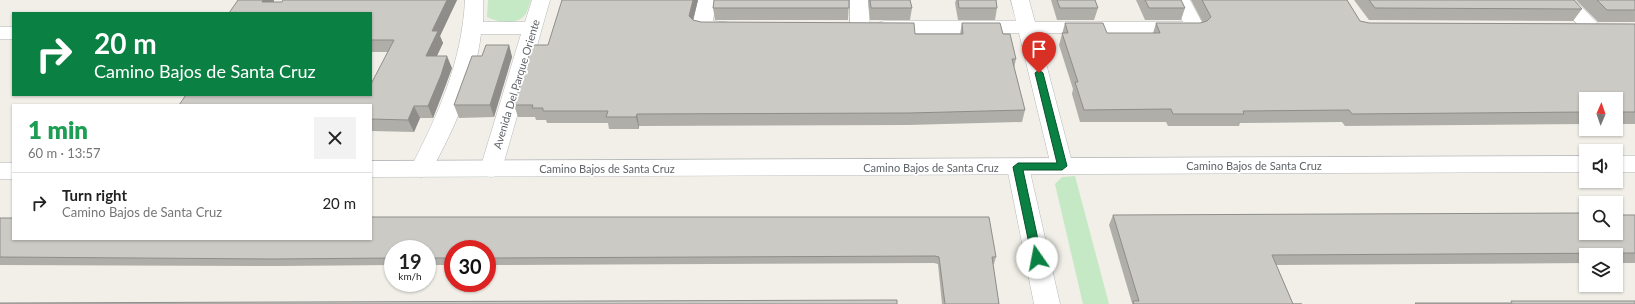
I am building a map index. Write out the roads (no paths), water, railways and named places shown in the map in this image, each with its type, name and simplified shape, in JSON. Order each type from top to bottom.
[{"type":"street","points":[[421,169],[441,130],[456,95],[466,62],[472,28],[474,0]]},
{"type":"street","name":"Avenida Del Parque Oriente","points":[[491,168],[541,0]]},
{"type":"street","points":[[706,0],[702,27],[742,27]]},
{"type":"street","points":[[859,0],[852,27],[1195,28],[1181,0]]},
{"type":"street","points":[[1020,0],[1062,166]]},
{"type":"street","points":[[1565,0],[1600,29],[1569,29]]},
{"type":"street","points":[[472,28],[533,28]]},
{"type":"street","points":[[0,33],[12,33]]},
{"type":"street","name":"Camino Bajos de Santa Cruz","points":[[372,169],[1579,164]]},
{"type":"street","points":[[1623,164],[1635,164]]},
{"type":"street","points":[[1018,167],[1047,304]]},
{"type":"street","points":[[0,171],[12,170]]}]
